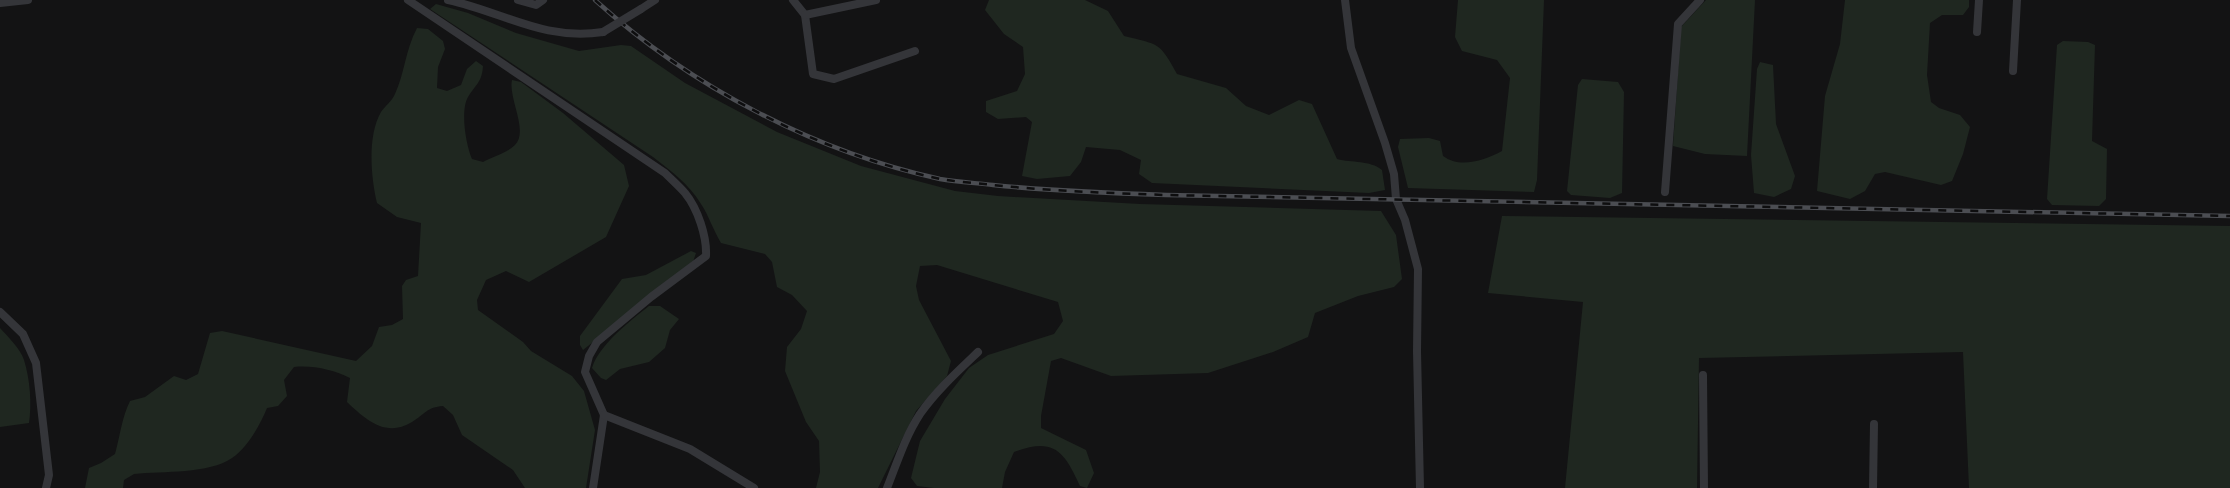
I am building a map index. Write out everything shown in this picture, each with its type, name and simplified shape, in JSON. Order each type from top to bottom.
[{"type":"street","points":[[0,2],[28,0]]},
{"type":"street","points":[[408,0],[666,173],[686,194],[695,211],[707,244],[706,256],[651,297],[597,342],[589,356],[585,372],[604,415],[593,488]]},
{"type":"street","points":[[448,0],[471,3],[547,31],[579,34],[603,32],[655,0]]},
{"type":"street","points":[[518,0],[536,5],[543,0]]},
{"type":"street","points":[[792,0],[805,15],[813,74],[834,79],[915,51]]},
{"type":"street","points":[[805,15],[876,0]]},
{"type":"street","points":[[1345,0],[1351,48],[1385,144],[1394,174],[1396,199],[1405,220],[1418,269],[1417,351],[1420,488]]},
{"type":"street","points":[[1666,192],[1678,24],[1700,0]]},
{"type":"street","points":[[1977,32],[1979,0]]},
{"type":"street","points":[[2013,71],[2017,0]]},
{"type":"street","points":[[0,312],[22,334],[36,363],[49,475],[46,488]]},
{"type":"street","points":[[887,488],[903,445],[921,414],[960,369],[978,352]]},
{"type":"street","points":[[1703,375],[1704,488]]},
{"type":"street","points":[[604,415],[690,449],[754,488]]},
{"type":"street","points":[[1873,488],[1874,424]]},
{"type":"shaded area","points":[[989,0],[1085,0],[1108,11],[1124,36],[1151,43],[1162,50],[1177,74],[1226,88],[1246,106],[1269,115],[1299,100],[1312,104],[1337,159],[1366,163],[1382,170],[1385,190],[1369,193],[1152,183],[1139,174],[1141,160],[1120,150],[1086,147],[1081,162],[1070,176],[1037,179],[1022,176],[1032,122],[1026,117],[998,119],[986,112],[986,101],[1017,91],[1025,74],[1023,47],[1004,34],[985,10]]},
{"type":"shaded area","points":[[1458,0],[1544,0],[1537,180],[1534,192],[1408,188],[1398,147],[1400,139],[1429,138],[1440,141],[1443,156],[1450,160],[1465,163],[1480,160],[1502,151],[1510,78],[1497,60],[1462,51],[1455,37]]},
{"type":"shaded area","points":[[1706,0],[1755,0],[1747,156],[1705,154],[1673,146],[1681,27]]},
{"type":"shaded area","points":[[1845,0],[1969,0],[1969,7],[1963,15],[1942,15],[1930,23],[1927,75],[1931,102],[1939,108],[1960,115],[1970,127],[1963,154],[1952,181],[1941,185],[1885,172],[1875,174],[1865,191],[1850,199],[1817,191],[1825,96],[1840,44]]},
{"type":"shaded area","points":[[436,4],[468,13],[516,33],[579,51],[621,45],[631,46],[685,83],[777,132],[861,166],[955,191],[998,196],[1140,204],[1381,211],[1396,235],[1402,279],[1394,287],[1358,296],[1315,313],[1308,337],[1273,352],[1208,373],[1111,376],[1061,358],[1051,361],[1041,416],[1041,428],[1086,450],[1094,473],[1087,488],[1080,486],[1063,456],[1056,450],[1039,446],[1014,452],[1005,472],[1002,488],[934,488],[917,486],[911,478],[920,441],[945,399],[969,368],[988,355],[1054,334],[1063,321],[1058,302],[937,265],[920,266],[916,286],[919,300],[951,361],[947,376],[916,411],[878,488],[816,488],[820,472],[819,441],[806,422],[785,371],[787,347],[801,329],[807,311],[792,295],[777,287],[772,262],[765,254],[721,243],[696,197],[673,173],[653,157],[430,9]]},
{"type":"shaded area","points":[[417,28],[428,29],[443,41],[445,49],[438,67],[437,88],[447,91],[461,85],[467,69],[476,61],[483,66],[480,79],[468,97],[464,111],[466,137],[472,159],[483,162],[508,150],[519,139],[520,131],[512,80],[521,82],[563,113],[624,165],[629,186],[606,237],[529,282],[506,271],[486,280],[477,300],[478,310],[523,342],[531,351],[572,376],[584,391],[595,430],[586,488],[525,488],[513,470],[462,435],[453,415],[443,406],[430,409],[403,426],[394,428],[377,425],[347,402],[350,378],[323,369],[294,367],[284,380],[287,396],[278,406],[267,408],[253,435],[232,458],[211,467],[199,469],[134,474],[124,480],[123,488],[85,488],[89,468],[115,454],[123,420],[130,401],[145,397],[174,376],[186,380],[198,374],[210,333],[222,331],[356,361],[372,346],[379,327],[392,325],[403,319],[402,286],[406,280],[418,276],[421,223],[397,217],[377,203],[373,182],[372,145],[377,122],[381,112],[395,94]]},
{"type":"shaded area","points":[[2063,41],[2088,42],[2095,45],[2092,141],[2107,149],[2106,199],[2099,206],[2052,205],[2047,199],[2057,45]]},
{"type":"shaded area","points":[[1760,62],[1773,65],[1776,124],[1795,176],[1791,189],[1774,197],[1754,193],[1751,155],[1757,69]]},
{"type":"shaded area","points":[[1582,79],[1618,82],[1624,92],[1622,193],[1610,198],[1571,195],[1567,191],[1578,85]]},
{"type":"shaded area","points":[[1502,216],[2230,226],[2230,488],[1969,488],[1963,352],[1699,358],[1697,488],[1565,488],[1583,302],[1488,293]]},
{"type":"shaded area","points":[[691,251],[696,253],[693,262],[583,350],[580,345],[580,336],[622,279],[646,275]]},
{"type":"shaded area","points":[[649,306],[660,306],[679,319],[670,330],[665,348],[649,362],[620,369],[606,380],[601,378],[592,368],[601,351],[616,334]]},
{"type":"shaded area","points":[[0,328],[17,347],[24,360],[30,392],[29,423],[0,427]]},
{"type":"railway","points":[[595,0],[671,60],[756,112],[847,152],[893,167],[953,181],[1101,193],[1166,195],[2230,216]]}]
